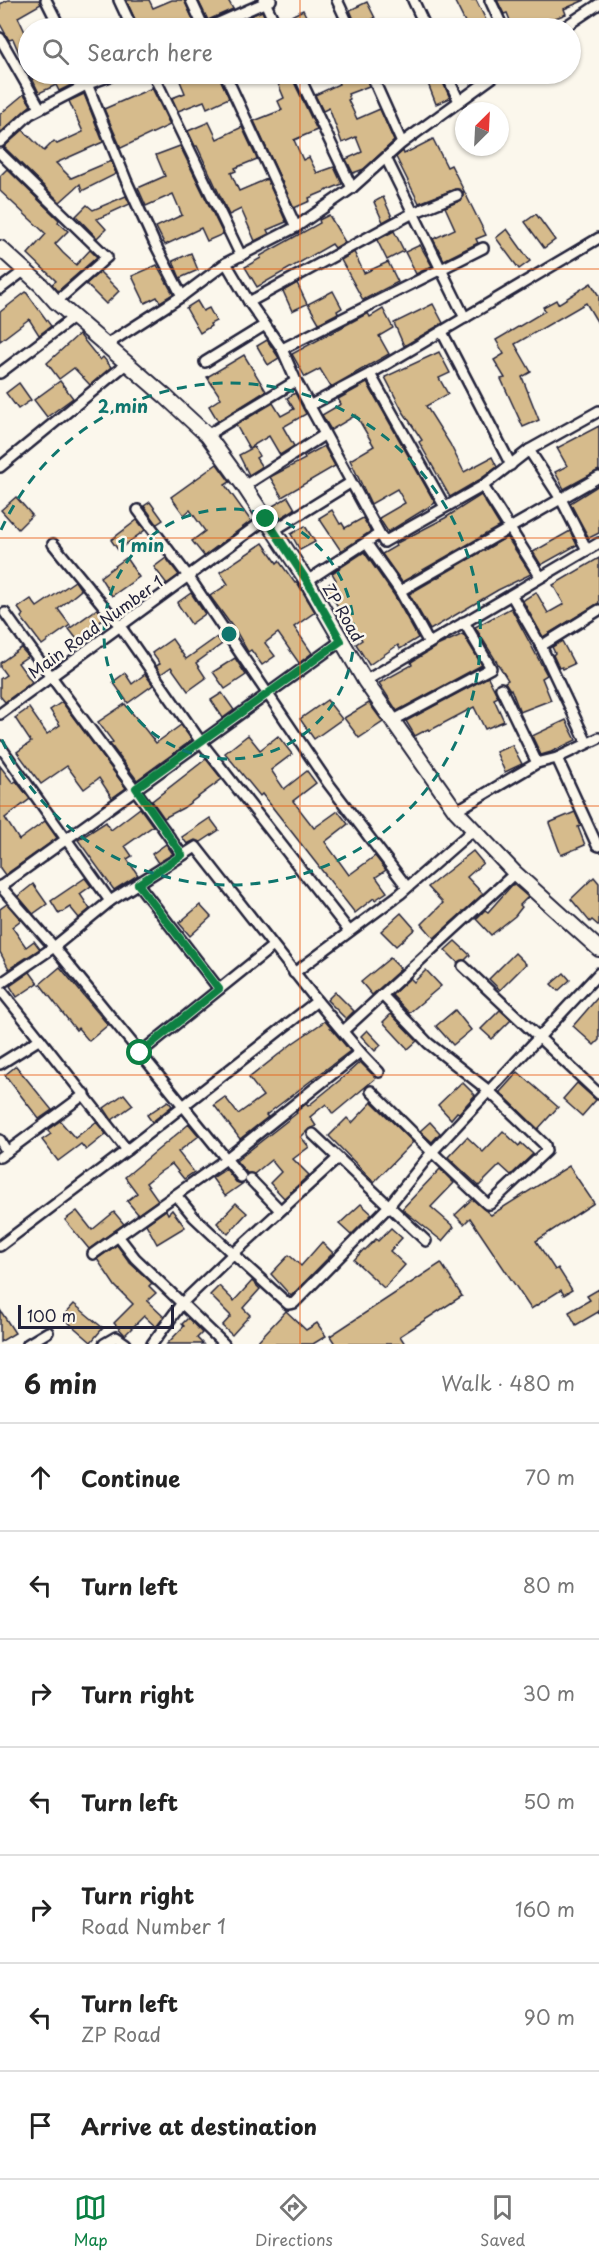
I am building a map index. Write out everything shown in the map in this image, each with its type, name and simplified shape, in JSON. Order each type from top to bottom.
[{"type":"street","points":[[46,0],[55,18]]},
{"type":"street","points":[[118,0],[127,18]]},
{"type":"street","points":[[191,0],[201,18]]},
{"type":"street","points":[[337,0],[345,18]]},
{"type":"street","points":[[412,0],[421,18]]},
{"type":"street","points":[[490,0],[498,18]]},
{"type":"street","points":[[229,18],[267,1],[273,18]]},
{"type":"street","points":[[578,18],[599,4]]},
{"type":"street","points":[[0,38],[18,68]]},
{"type":"street","points":[[0,60],[10,54]]},
{"type":"street","points":[[27,84],[40,108]]},
{"type":"street","points":[[0,142],[30,114],[88,84],[126,180],[182,296]]},
{"type":"street","points":[[158,84],[241,256]]},
{"type":"street","points":[[230,84],[296,227]]},
{"type":"street","points":[[303,84],[352,188]]},
{"type":"street","points":[[375,84],[402,143]]},
{"type":"street","points":[[451,84],[459,101]]},
{"type":"street","points":[[106,345],[182,296],[226,263],[296,227],[352,188],[402,143],[483,84]]},
{"type":"street","points":[[0,153],[107,257],[56,302]]},
{"type":"street","points":[[386,158],[465,318]]},
{"type":"street","points":[[249,302],[413,213],[457,195]]},
{"type":"street","points":[[309,405],[370,374],[599,238]]},
{"type":"street","name":"ZP Road","points":[[0,248],[56,302],[207,435],[307,581],[365,681],[456,811],[515,873],[599,949]]},
{"type":"street","points":[[282,349],[483,249]]},
{"type":"street","points":[[226,263],[249,302],[282,349],[324,435],[384,542],[483,486],[530,450],[599,411]]},
{"type":"street","points":[[0,289],[25,270]]},
{"type":"street","points":[[0,373],[74,317]]},
{"type":"street","points":[[205,362],[265,325]]},
{"type":"street","points":[[442,332],[511,465]]},
{"type":"street","points":[[1,465],[126,364]]},
{"type":"street","points":[[370,374],[445,507]]},
{"type":"street","points":[[207,435],[296,381]]},
{"type":"street","points":[[244,486],[324,435]]},
{"type":"street","points":[[530,450],[561,499],[587,550]]},
{"type":"street","points":[[400,591],[599,477]]},
{"type":"street","name":"Main Road Number 1","points":[[0,714],[188,576],[270,525],[350,483]]},
{"type":"street","points":[[483,486],[540,576]]},
{"type":"street","points":[[138,510],[188,576],[328,783],[407,887]]},
{"type":"street","points":[[307,581],[379,534]]},
{"type":"street","points":[[365,681],[599,543]]},
{"type":"street","points":[[53,544],[120,626],[201,742],[349,931]]},
{"type":"street","points":[[366,544],[400,591],[429,642]]},
{"type":"street","points":[[512,596],[541,645],[587,743]]},
{"type":"street","points":[[541,645],[599,610]]},
{"type":"street","points":[[5,613],[50,677],[136,788],[182,855]]},
{"type":"street","points":[[392,721],[491,668],[464,622]]},
{"type":"street","points":[[279,1209],[226,1158],[54,947],[0,886],[341,641]]},
{"type":"street","points":[[501,688],[537,763]]},
{"type":"street","points":[[456,811],[537,763],[557,758],[599,738]]},
{"type":"street","points":[[0,746],[110,901]]},
{"type":"street","points":[[557,758],[599,846]]},
{"type":"street","points":[[294,973],[407,887],[473,830]]},
{"type":"street","points":[[0,984],[54,947],[110,901],[193,848],[198,849],[317,1002],[379,1072]]},
{"type":"street","points":[[343,1031],[515,873]]},
{"type":"street","points":[[138,884],[219,989]]},
{"type":"street","points":[[140,1053],[273,946]]},
{"type":"street","points":[[463,966],[599,1094]]},
{"type":"street","points":[[176,1195],[194,1217],[291,1305],[388,1207],[432,1152],[599,973]]},
{"type":"street","points":[[0,989],[127,1150]]},
{"type":"street","points":[[372,1091],[484,1202],[490,1204],[546,1151],[545,1145],[489,1091],[428,1043],[382,995]]},
{"type":"street","points":[[0,1246],[317,1002]]},
{"type":"street","points":[[0,1064],[40,1039]]},
{"type":"street","points":[[93,1254],[226,1158],[360,1052]]},
{"type":"street","points":[[0,1140],[4,1154],[85,1094]]},
{"type":"street","points":[[313,1134],[426,1241]]},
{"type":"street","points":[[152,1344],[182,1303],[279,1209],[337,1159]]},
{"type":"street","points":[[118,1236],[135,1258],[224,1344]]},
{"type":"street","points":[[28,1344],[48,1332]]},
{"type":"street","points":[[104,1344],[116,1337],[126,1344]]},
{"type":"building","points":[[8,0],[39,0],[41,4],[18,17],[18,51],[13,39],[9,40],[0,24],[0,4]]},
{"type":"building","points":[[126,0],[149,0],[153,8],[172,0],[184,0],[192,18],[134,18]]},
{"type":"building","points":[[198,0],[228,0],[233,9],[213,18],[207,18]]},
{"type":"building","points":[[454,0],[476,0],[485,18],[463,18]]},
{"type":"building","points":[[497,0],[585,0],[564,9],[566,14],[555,18],[509,18],[507,13],[504,14]]},
{"type":"building","points":[[367,2],[375,18],[353,18],[350,10]]},
{"type":"building","points":[[303,10],[307,18],[287,18]]},
{"type":"building","points":[[262,11],[265,18],[246,18]]},
{"type":"building","points":[[35,84],[73,84],[59,91],[56,85],[39,93]]},
{"type":"building","points":[[181,84],[223,84],[229,98],[207,108],[204,101],[178,111],[172,98],[185,93]]},
{"type":"building","points":[[278,84],[295,84],[317,130],[294,140],[303,160],[309,157],[317,173],[334,167],[342,184],[309,198],[310,201],[294,208],[254,121],[282,110],[278,101],[284,98]]},
{"type":"building","points":[[339,84],[368,84],[369,86],[348,94],[350,99],[348,100],[357,119],[380,109],[394,141],[364,169],[353,173],[346,159],[362,152],[356,137],[342,143],[329,108],[323,111],[315,95]]},
{"type":"building","points":[[428,84],[444,84],[450,98],[436,104]]},
{"type":"building","points":[[152,88],[170,125],[121,148],[104,109]]},
{"type":"building","points":[[24,94],[31,105],[0,133],[0,114]]},
{"type":"building","points":[[84,94],[103,142],[56,163],[71,178],[111,161],[116,174],[82,191],[80,184],[60,202],[4,147],[23,130],[44,151],[54,141],[57,144],[83,132],[69,101]]},
{"type":"building","points":[[209,122],[217,139],[242,127],[257,159],[235,168],[236,171],[231,173],[239,191],[267,179],[286,222],[267,230],[269,234],[255,241],[241,209],[229,215],[188,131]]},
{"type":"building","points":[[433,139],[447,167],[451,165],[486,235],[476,239],[478,243],[444,260],[433,239],[455,229],[445,207],[462,200],[463,192],[455,189],[419,203],[396,157],[403,151],[404,154]]},
{"type":"building","points":[[180,146],[223,234],[207,241],[201,228],[165,245],[156,227],[182,215],[173,194],[146,206],[138,188],[165,176],[156,155]]},
{"type":"building","points":[[7,169],[68,231],[55,244],[63,253],[76,265],[90,250],[97,257],[58,291],[52,284],[56,281],[28,254],[46,234],[0,191],[0,176]]},
{"type":"building","points":[[126,196],[130,204],[97,219],[106,229],[97,238],[76,216],[87,205],[93,210]]},
{"type":"building","points":[[383,197],[392,217],[383,222],[374,202]]},
{"type":"building","points":[[536,214],[555,240],[544,248],[525,222]]},
{"type":"building","points":[[329,215],[345,242],[335,248],[332,244],[257,287],[245,267],[261,258],[260,256],[320,223],[319,220]]},
{"type":"building","points":[[507,229],[530,261],[519,269],[496,238]]},
{"type":"building","points":[[394,231],[404,251],[387,260],[377,240]]},
{"type":"building","points":[[420,245],[432,266],[416,274],[405,252]]},
{"type":"building","points":[[354,252],[364,273],[388,262],[398,282],[363,300],[341,260]]},
{"type":"building","points":[[191,253],[198,270],[180,278],[173,261]]},
{"type":"building","points":[[157,265],[173,294],[160,302],[157,297],[145,303],[132,276]]},
{"type":"building","points":[[100,272],[119,291],[106,304],[86,284]]},
{"type":"building","points":[[297,283],[307,304],[292,311],[283,291]]},
{"type":"building","points":[[591,283],[599,296],[599,325],[586,303],[515,344],[531,372],[522,377],[539,420],[523,427],[501,379],[505,378],[494,360],[504,354],[496,340],[545,311],[543,307],[556,300],[558,304]]},
{"type":"building","points":[[333,291],[342,308],[337,311],[338,313],[319,323],[308,304]]},
{"type":"building","points":[[26,292],[51,326],[39,335],[29,319],[0,341],[0,312]]},
{"type":"building","points":[[197,301],[203,311],[209,308],[216,321],[200,333],[186,308]]},
{"type":"building","points":[[433,304],[443,323],[404,346],[394,323]]},
{"type":"building","points":[[383,309],[393,328],[379,336],[389,354],[331,387],[320,369],[305,377],[292,354],[368,313],[370,317]]},
{"type":"building","points":[[79,334],[100,360],[103,357],[111,367],[90,385],[74,368],[59,379],[47,363]]},
{"type":"building","points":[[267,340],[279,358],[268,365],[257,346]]},
{"type":"building","points":[[439,352],[450,373],[439,378],[448,394],[426,406],[450,444],[464,472],[492,457],[497,467],[450,497],[419,442],[422,440],[402,410],[385,377]]},
{"type":"building","points":[[244,355],[266,391],[218,421],[209,406],[221,398],[207,377]]},
{"type":"building","points":[[60,381],[73,398],[47,417],[34,400]]},
{"type":"building","points":[[19,383],[31,400],[18,409],[6,393]]},
{"type":"building","points":[[367,383],[435,503],[388,532],[379,518],[405,503],[397,489],[371,504],[350,460],[374,446],[356,415],[331,430],[322,415],[341,404],[338,399]]},
{"type":"building","points":[[295,393],[306,414],[283,427],[294,446],[280,455],[269,436],[249,448],[236,425],[273,403],[281,416],[294,409],[287,398]]},
{"type":"building","points":[[599,426],[599,470],[564,489],[555,472],[567,466],[557,448]]},
{"type":"building","points":[[324,446],[335,466],[282,497],[270,477],[305,459],[304,457]]},
{"type":"building","points":[[254,447],[259,456],[256,458],[262,467],[249,475],[239,455]]},
{"type":"building","points":[[217,464],[230,482],[225,485],[251,521],[204,556],[192,541],[205,531],[190,510],[184,515],[171,497]]},
{"type":"building","points":[[599,485],[599,533],[589,538],[570,503]]},
{"type":"building","points":[[481,495],[500,526],[402,582],[382,554],[396,546],[395,544],[445,518]]},
{"type":"building","points":[[16,497],[32,515],[18,529],[1,510]]},
{"type":"building","points":[[288,497],[295,509],[279,519],[271,507]]},
{"type":"building","points":[[150,502],[163,520],[157,524],[144,506]]},
{"type":"building","points":[[332,510],[345,528],[363,518],[371,531],[341,551],[319,518]]},
{"type":"building","points":[[137,520],[145,530],[118,550],[111,540]]},
{"type":"building","points":[[305,526],[315,542],[300,550],[291,534]]},
{"type":"building","points":[[570,531],[577,545],[541,565],[533,552]]},
{"type":"building","points":[[507,537],[531,574],[498,590],[430,630],[409,594]]},
{"type":"building","points":[[263,543],[277,563],[279,561],[295,583],[297,582],[315,612],[294,627],[312,653],[299,663],[278,633],[265,643],[275,656],[262,665],[251,650],[248,652],[210,596],[228,584],[220,572]]},
{"type":"building","points":[[364,552],[394,595],[418,638],[400,649],[398,645],[369,665],[356,644],[362,640],[350,620],[347,622],[331,595],[327,597],[322,588],[336,580],[332,573]]},
{"type":"building","points":[[126,558],[139,577],[112,596],[100,577]]},
{"type":"building","points":[[166,558],[179,575],[167,584],[154,567]]},
{"type":"building","points":[[599,558],[599,603],[543,637],[523,601],[536,592],[548,613],[564,604],[553,585]]},
{"type":"building","points":[[75,581],[81,590],[58,609],[70,625],[42,645],[21,617],[23,615],[18,608],[31,599],[37,607]]},
{"type":"building","points":[[191,593],[205,614],[191,624],[177,603]]},
{"type":"building","points":[[511,608],[547,675],[542,678],[551,700],[520,712],[511,689],[505,682],[508,680],[475,627]]},
{"type":"building","points":[[97,609],[105,618],[89,629],[94,637],[82,646],[69,629]]},
{"type":"building","points":[[463,634],[482,665],[397,711],[379,683],[412,665],[411,662],[437,646]]},
{"type":"building","points":[[217,637],[222,644],[196,663],[206,678],[188,691],[171,667],[161,674],[156,666],[160,664],[152,653],[172,639],[186,659]]},
{"type":"building","points":[[562,641],[574,664],[563,669],[559,668],[552,647]]},
{"type":"building","points":[[21,648],[28,656],[18,663],[32,682],[5,702],[0,696],[0,679],[6,675],[0,663]]},
{"type":"building","points":[[235,658],[246,675],[225,689],[213,672]]},
{"type":"building","points":[[125,673],[132,684],[145,674],[153,685],[128,703],[113,682]]},
{"type":"building","points":[[488,677],[498,697],[494,699],[504,721],[485,729],[474,707],[415,736],[406,721]]},
{"type":"building","points":[[222,693],[234,710],[223,718],[211,700]]},
{"type":"building","points":[[327,700],[342,719],[314,739],[300,719]]},
{"type":"building","points":[[62,702],[126,788],[112,798],[99,778],[84,789],[67,766],[41,784],[17,752],[31,742],[15,718],[29,708],[47,734],[60,725],[50,710]]},
{"type":"building","points":[[369,703],[383,722],[359,738],[344,718]]},
{"type":"building","points":[[125,704],[156,743],[181,725],[192,740],[137,780],[110,744],[113,742],[98,722]]},
{"type":"building","points":[[566,720],[576,740],[541,755],[532,736]]},
{"type":"building","points":[[248,735],[260,750],[278,736],[292,754],[271,770],[284,789],[307,771],[316,783],[293,801],[314,828],[338,811],[348,824],[325,842],[349,875],[375,856],[386,870],[376,877],[387,892],[375,900],[374,898],[355,913],[262,794],[260,796],[225,753]]},
{"type":"building","points":[[512,745],[522,764],[505,772],[496,752]]},
{"type":"building","points":[[206,759],[222,779],[183,808],[164,818],[152,801]]},
{"type":"building","points":[[0,766],[13,783],[16,781],[30,799],[5,818],[19,840],[45,821],[57,838],[5,875],[0,868]]},
{"type":"building","points":[[140,808],[153,826],[125,846],[132,856],[127,859],[138,875],[114,890],[78,840],[106,822],[111,830]]},
{"type":"building","points":[[575,812],[585,845],[561,855],[549,823]]},
{"type":"building","points":[[210,818],[219,830],[201,842],[195,840],[187,844],[182,837]]},
{"type":"building","points":[[166,844],[173,854],[158,863],[152,854]]},
{"type":"building","points":[[473,851],[483,863],[467,877],[483,894],[434,938],[422,924],[443,903],[428,887]]},
{"type":"building","points":[[594,877],[599,883],[599,926],[592,920],[590,922],[571,899]]},
{"type":"building","points":[[85,878],[91,886],[80,894],[90,909],[79,918],[70,907],[59,914],[51,901]]},
{"type":"building","points":[[33,884],[47,904],[33,914],[18,896]]},
{"type":"building","points":[[513,884],[528,897],[520,905],[522,907],[515,916],[491,935],[476,919],[485,910],[488,912]]},
{"type":"building","points":[[7,904],[21,920],[12,927],[26,947],[34,941],[40,949],[9,969],[0,952],[0,909]]},
{"type":"building","points":[[200,905],[211,917],[190,936],[179,923]]},
{"type":"building","points":[[401,913],[415,929],[396,946],[381,931]]},
{"type":"building","points":[[455,941],[470,955],[465,960],[457,962],[445,950]]},
{"type":"building","points":[[515,953],[526,964],[500,990],[489,979]]},
{"type":"building","points":[[390,958],[401,969],[372,995],[361,982]]},
{"type":"building","points":[[60,967],[108,1025],[89,1041],[78,1028],[76,1030],[40,984]]},
{"type":"building","points":[[426,970],[441,986],[409,1013],[392,995],[410,978],[414,982]]},
{"type":"building","points":[[30,972],[38,983],[17,997],[10,986]]},
{"type":"building","points":[[564,973],[570,980],[558,991],[551,984]]},
{"type":"building","points":[[335,992],[354,1011],[346,1019],[327,1000]]},
{"type":"building","points":[[599,996],[599,1040],[594,1045],[573,1026]]},
{"type":"building","points":[[455,1010],[471,1030],[453,1045],[436,1026]]},
{"type":"building","points":[[500,1010],[511,1020],[492,1039],[481,1029]]},
{"type":"building","points":[[391,1014],[417,1041],[408,1049],[383,1022]]},
{"type":"building","points":[[325,1021],[350,1051],[266,1115],[268,1117],[240,1139],[214,1105],[225,1097],[238,1114],[263,1096],[249,1078]]},
{"type":"building","points":[[367,1030],[381,1045],[375,1051],[361,1036]]},
{"type":"building","points":[[360,1062],[376,1078],[333,1114],[326,1104],[310,1117],[316,1126],[301,1137],[309,1147],[293,1159],[309,1175],[284,1198],[270,1183],[281,1172],[271,1160],[254,1174],[247,1173],[236,1161],[306,1104],[308,1106]]},
{"type":"building","points":[[16,1066],[52,1110],[39,1119],[5,1075]]},
{"type":"building","points":[[518,1072],[558,1107],[538,1129],[500,1092]]},
{"type":"building","points":[[462,1082],[475,1095],[451,1119],[438,1105]]},
{"type":"building","points":[[577,1083],[596,1100],[582,1116],[563,1099]]},
{"type":"building","points":[[124,1094],[133,1105],[112,1120],[104,1108]]},
{"type":"building","points":[[168,1101],[172,1106],[152,1122],[147,1115]]},
{"type":"building","points":[[372,1102],[413,1142],[374,1182],[329,1136],[347,1118],[352,1123]]},
{"type":"building","points":[[60,1121],[75,1138],[96,1122],[106,1134],[86,1150],[81,1144],[58,1161],[42,1140],[51,1134],[47,1130]]},
{"type":"building","points":[[430,1122],[440,1133],[432,1142],[420,1131]]},
{"type":"building","points":[[189,1124],[199,1136],[178,1152],[194,1172],[184,1179],[172,1164],[160,1172],[146,1183],[158,1200],[138,1214],[127,1201],[137,1193],[125,1177]]},
{"type":"building","points":[[503,1131],[519,1146],[521,1143],[533,1154],[511,1175],[500,1165],[479,1186],[448,1157],[467,1137],[483,1152]]},
{"type":"building","points":[[569,1166],[594,1203],[536,1241],[555,1270],[558,1268],[572,1290],[564,1295],[561,1290],[531,1309],[470,1218],[464,1224],[455,1215],[472,1199],[491,1215]]},
{"type":"building","points":[[226,1169],[236,1182],[242,1184],[225,1196],[212,1178]]},
{"type":"building","points":[[440,1169],[454,1183],[431,1207],[454,1227],[442,1241],[402,1209]]},
{"type":"building","points":[[236,1203],[247,1213],[228,1234],[217,1223]]},
{"type":"building","points":[[361,1204],[372,1214],[351,1235],[339,1224]]},
{"type":"building","points":[[166,1210],[168,1214],[172,1210],[185,1227],[157,1244],[146,1224]]},
{"type":"building","points":[[77,1211],[92,1230],[114,1212],[124,1224],[89,1249],[65,1220]]},
{"type":"building","points":[[391,1228],[402,1238],[390,1251],[405,1265],[384,1288],[354,1260]]},
{"type":"building","points":[[322,1242],[333,1253],[291,1296],[271,1274],[289,1255],[301,1266]]},
{"type":"building","points":[[117,1245],[130,1263],[152,1283],[149,1286],[156,1293],[147,1301],[164,1317],[156,1327],[144,1316],[125,1335],[114,1323],[133,1304],[115,1286],[97,1259]]},
{"type":"building","points":[[441,1263],[462,1296],[400,1336],[405,1344],[335,1344],[330,1336]]},
{"type":"building","points":[[252,1281],[260,1289],[243,1308],[250,1315],[232,1335],[222,1326],[231,1316],[210,1295],[219,1286],[234,1301]]},
{"type":"building","points":[[599,1289],[599,1314],[598,1312],[576,1325],[569,1312],[590,1300],[587,1296]]},
{"type":"building","points":[[74,1304],[103,1328],[91,1342],[62,1317]]},
{"type":"building","points":[[0,1310],[15,1333],[0,1342]]},
{"type":"building","points":[[286,1311],[306,1330],[317,1323],[326,1336],[313,1344],[255,1344]]},
{"type":"building","points":[[188,1318],[202,1333],[197,1338],[203,1344],[167,1344],[184,1326],[182,1324]]},
{"type":"route","points":[[140,1053],[219,989],[138,884],[182,855],[136,788],[341,641],[307,581],[266,519]]}]
